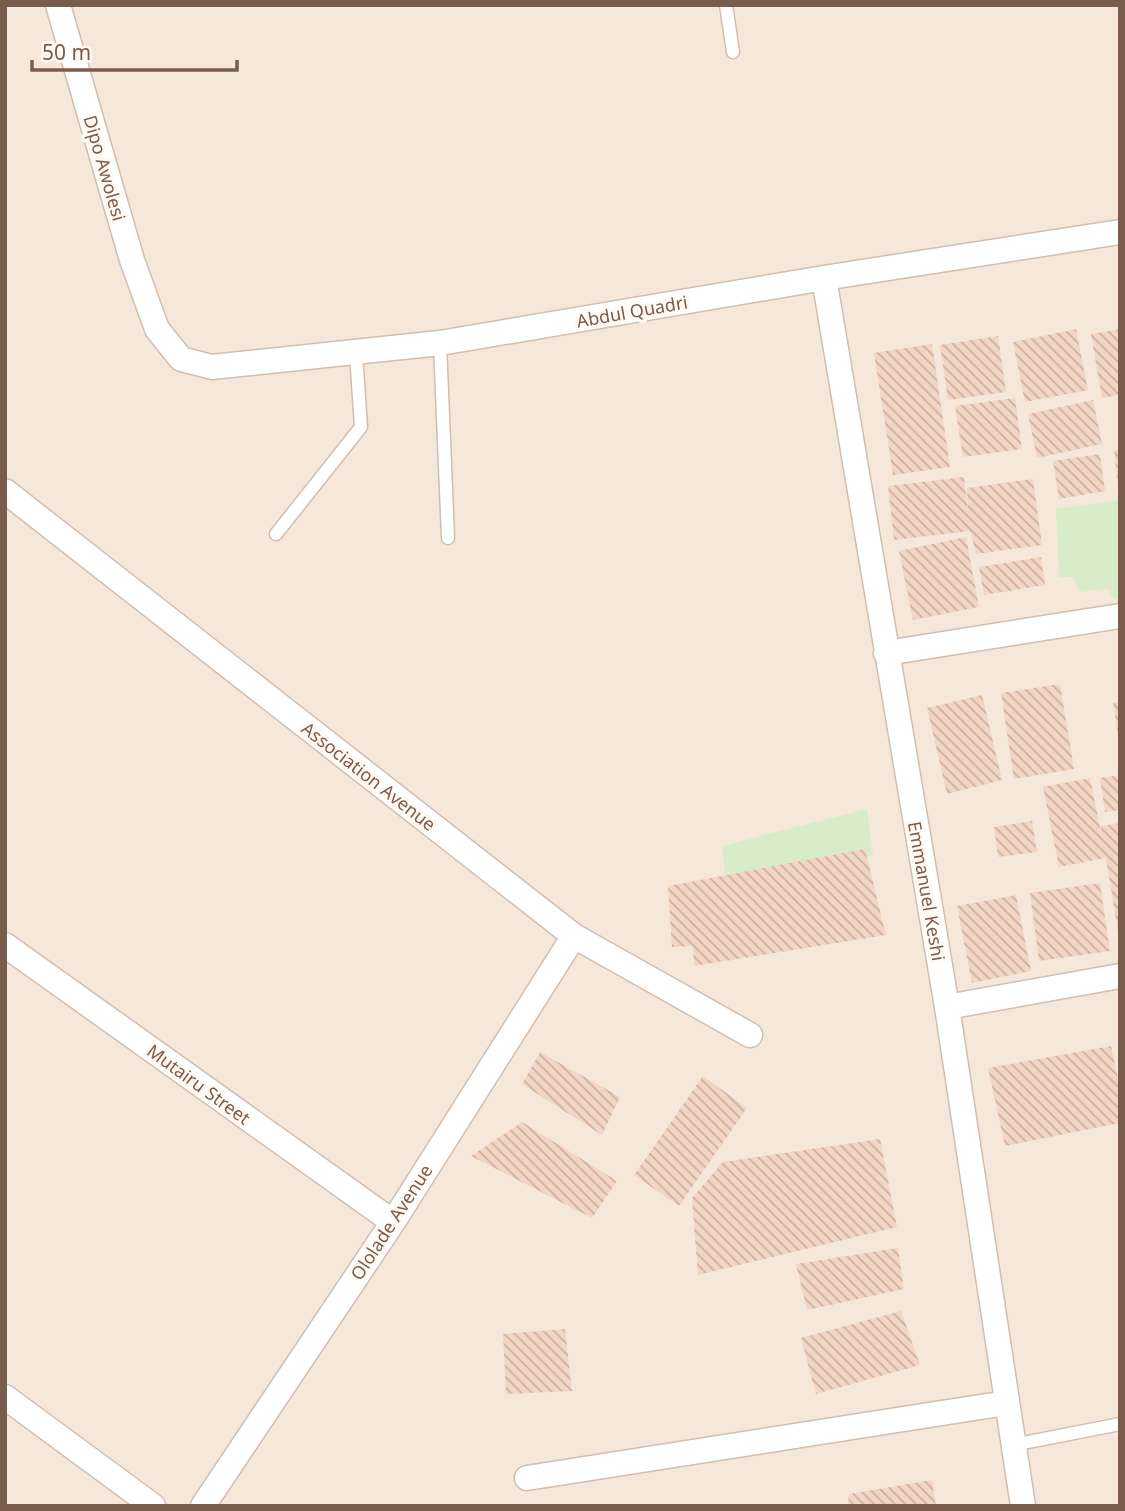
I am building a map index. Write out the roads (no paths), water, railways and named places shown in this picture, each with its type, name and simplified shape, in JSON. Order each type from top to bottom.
[{"type":"street","name":"Dipo Awolesi","points":[[58,5],[132,260],[157,329]]},
{"type":"street","name":"Abdul Quadri","points":[[157,329],[181,359],[212,367],[356,354],[440,343],[824,278],[1120,232]]},
{"type":"street","name":"Emmanuel Keshi","points":[[824,278],[947,1007],[1023,1506]]},
{"type":"street","name":"Association Avenue","points":[[5,491],[574,936],[750,1035]]},
{"type":"street","points":[[886,653],[1120,616]]},
{"type":"street","name":"Ololade Avenue","points":[[203,1506],[393,1222],[574,936]]},
{"type":"street","name":"Mutairu Street","points":[[5,945],[393,1222]]},
{"type":"street","points":[[947,1007],[1120,976]]},
{"type":"street","points":[[5,1397],[153,1506]]},
{"type":"street","points":[[527,1478],[1006,1403]]},
{"type":"lane","points":[[726,5],[733,52]]},
{"type":"lane","points":[[440,343],[448,538]]},
{"type":"lane","points":[[276,534],[361,427],[356,354]]},
{"type":"lane","points":[[1013,1445],[1120,1423]]}]
